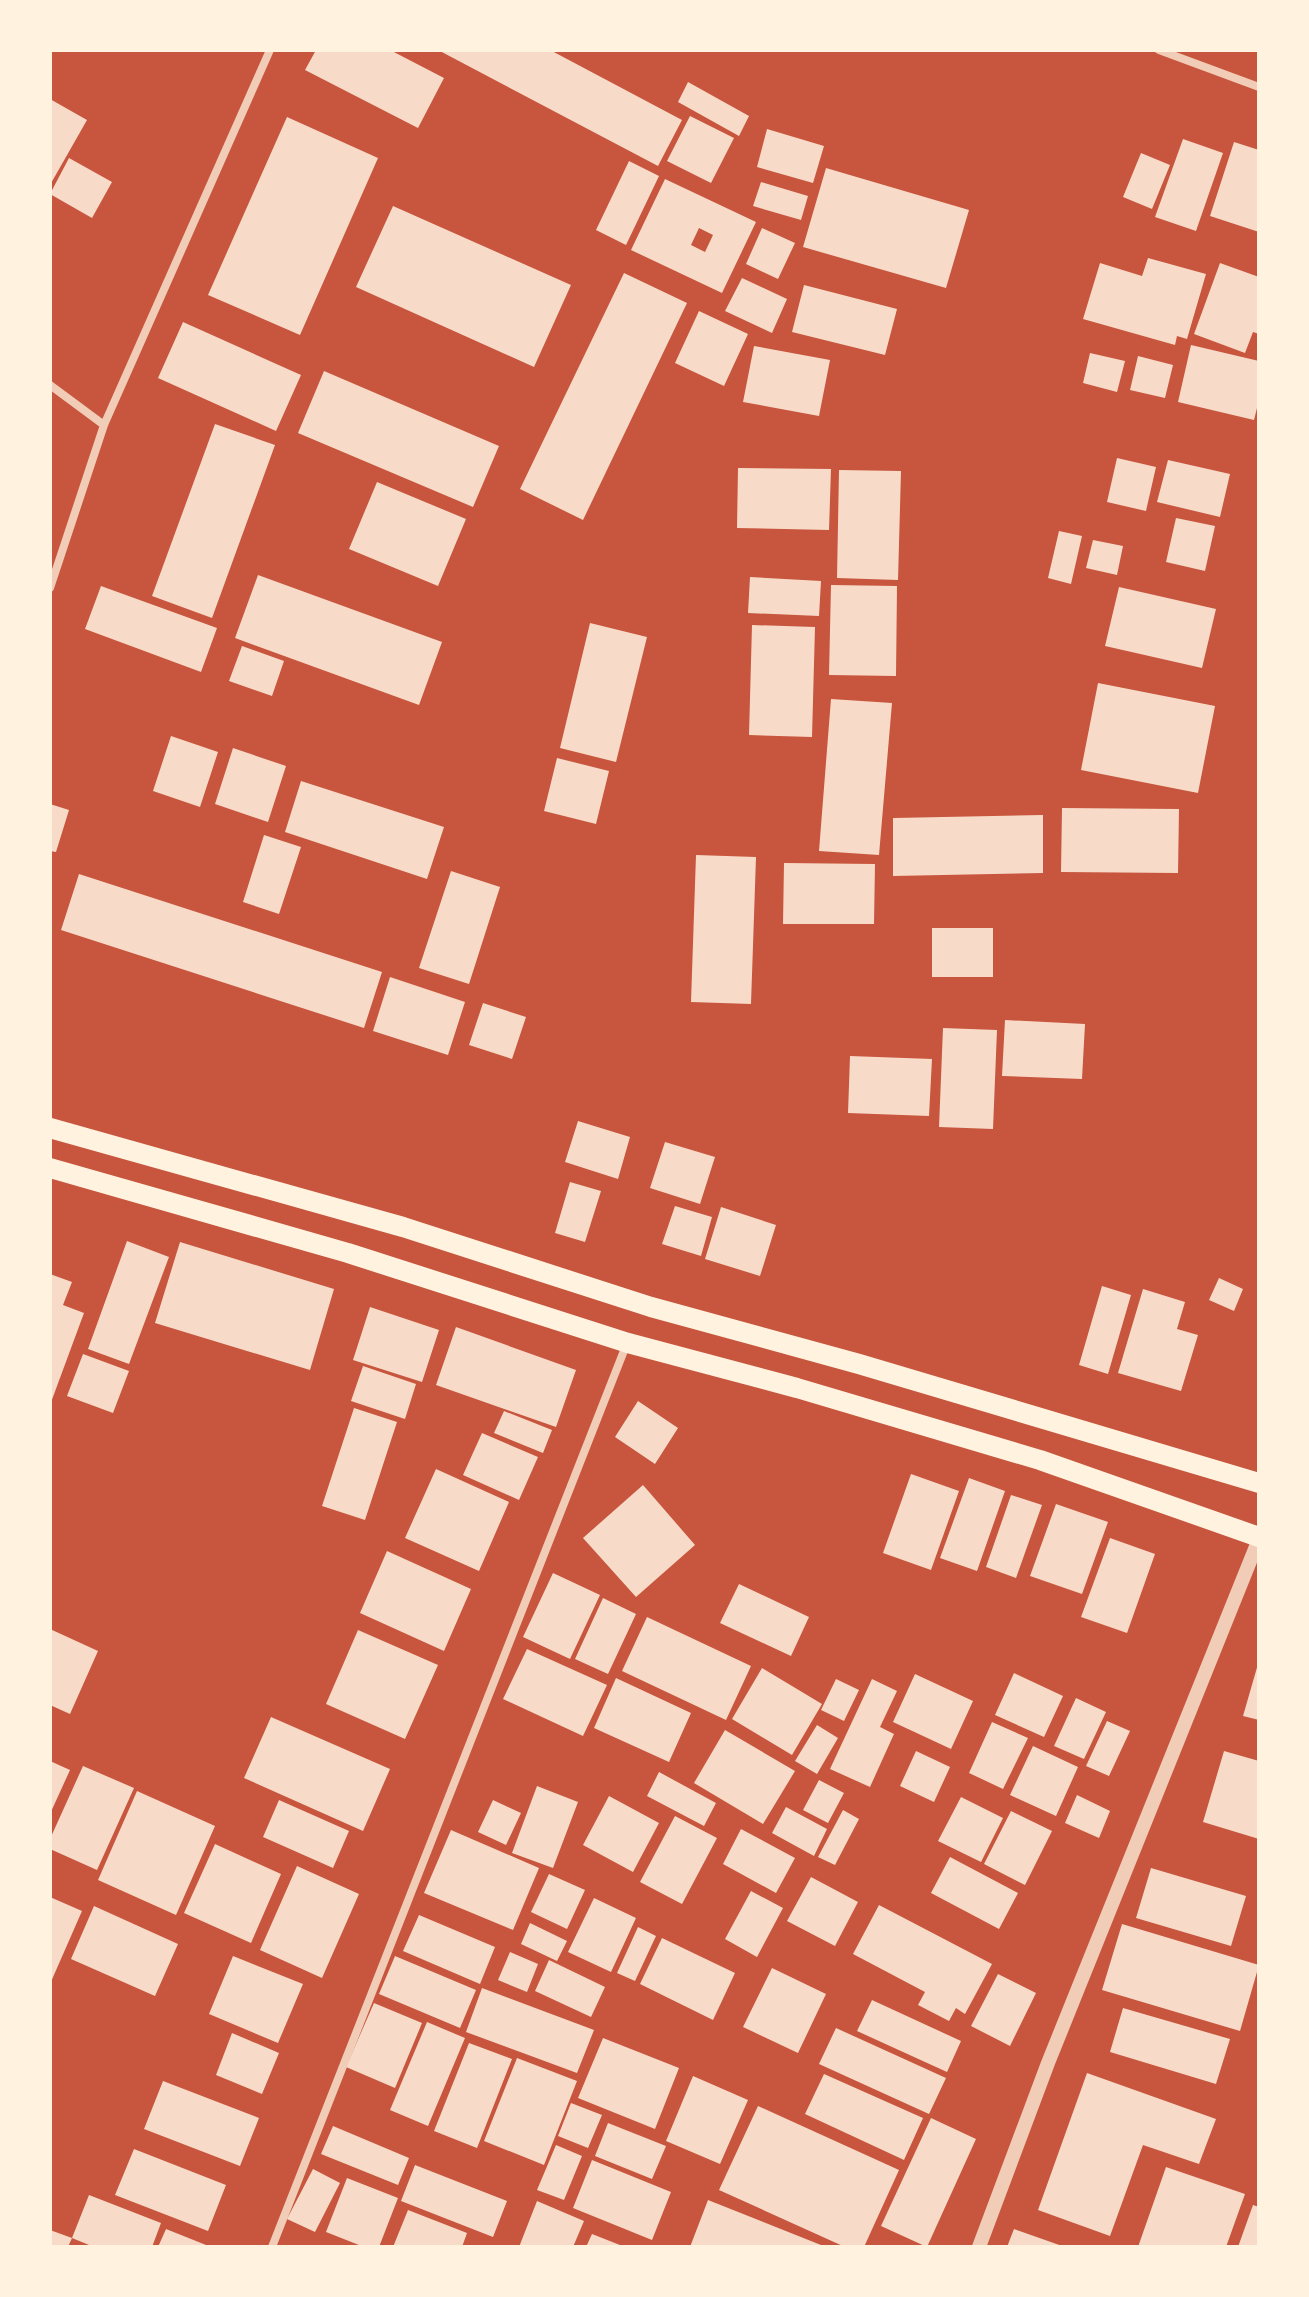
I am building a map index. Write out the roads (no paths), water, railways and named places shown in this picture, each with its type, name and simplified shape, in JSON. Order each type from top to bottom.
[{"type":"main road","points":[[50,1128],[403,1227],[651,1307],[1257,1478]]},
{"type":"main road","points":[[50,1168],[348,1253],[628,1343],[797,1388],[1040,1460],[1259,1538]]},
{"type":"street","points":[[50,588],[104,425],[270,50]]},
{"type":"street","points":[[1159,50],[1259,87]]},
{"type":"street","points":[[50,385],[104,425]]},
{"type":"street","points":[[272,2247],[628,1343]]},
{"type":"street","points":[[979,2247],[1048,2063],[1259,1538]]}]
